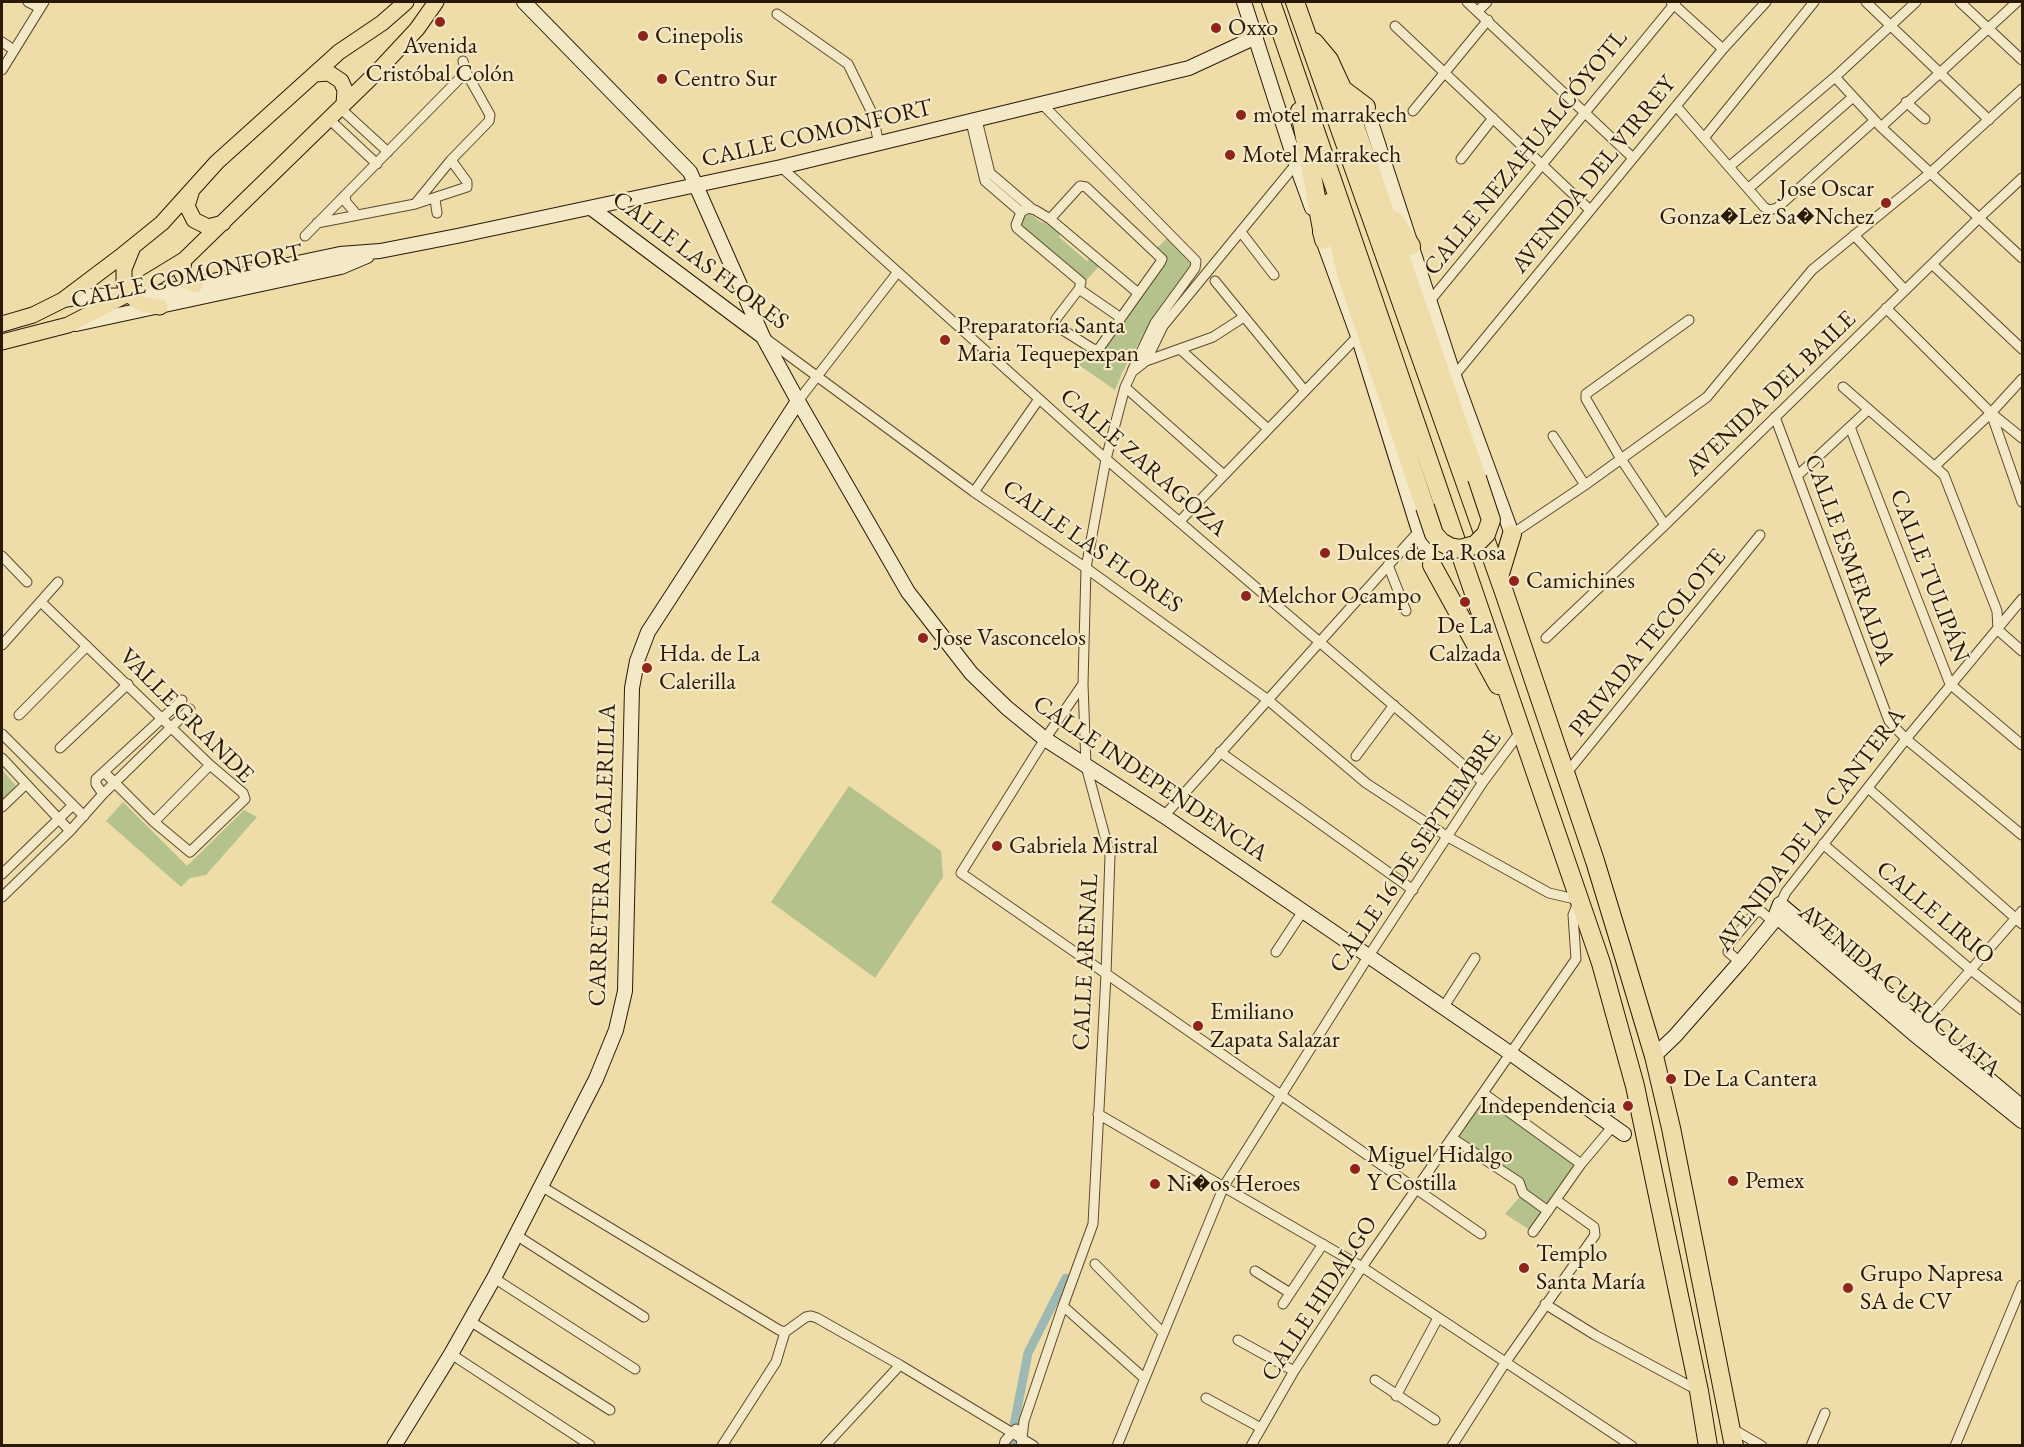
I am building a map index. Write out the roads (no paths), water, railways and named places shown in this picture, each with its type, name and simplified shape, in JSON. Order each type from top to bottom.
[{"type":"highway","points":[[1270,2],[1315,127],[1601,963],[1635,1086],[1699,1391],[1708,1446]]},
{"type":"highway","points":[[1301,14],[1329,60],[1366,107]]},
{"type":"highway","points":[[1301,14],[1498,577],[1601,882],[1654,1056],[1682,1183],[1732,1437]]},
{"type":"highway","points":[[1290,56],[1324,240]]},
{"type":"highway","points":[[1315,127],[1345,270],[1434,534],[1450,547],[1460,549],[1475,545],[1486,534],[1491,520],[1379,197],[1350,88]]},
{"type":"highway","points":[[1379,197],[1412,246]]},
{"type":"highway","points":[[1498,577],[1512,534]]},
{"type":"highway","points":[[1432,565],[1522,729]]},
{"type":"main road","points":[[63,300],[162,223],[217,162],[339,52],[382,23],[406,2]]},
{"type":"main road","points":[[68,325],[128,294],[184,260],[405,42],[436,2]]},
{"type":"main road","name":"CALLE INDEPENDENCIA","points":[[524,2],[690,172],[763,336],[798,401],[908,592],[971,673],[1007,708],[1046,739],[1164,816],[1619,1130]]},
{"type":"main road","points":[[1244,2],[1296,164],[1358,336],[1419,531],[1432,565]]},
{"type":"main road","name":"CALLE COMONFORT","points":[[2,324],[33,315],[63,300],[88,296],[146,295],[340,254],[380,251],[879,145],[1189,68],[1256,37]]},
{"type":"main road","points":[[315,74],[329,73],[341,81],[346,95],[338,110]]},
{"type":"main road","points":[[1366,107],[1454,376],[1512,534]]},
{"type":"main road","points":[[192,190],[187,206],[190,216],[208,227],[223,223]]},
{"type":"main road","name":"CALLE LAS FLORES","points":[[591,208],[763,336]]},
{"type":"main road","points":[[136,244],[128,256],[124,269],[124,282],[128,294],[141,304],[160,307]]},
{"type":"main road","name":"CALLE COMONFORT","points":[[2,342],[68,325],[341,267],[380,251]]},
{"type":"main road","points":[[184,260],[182,274],[187,281],[195,285]]},
{"type":"main road","name":"CARRETERA A CALERILLA","points":[[394,1446],[451,1354],[494,1278],[596,1079],[616,1030],[625,991],[632,688],[637,661],[648,632],[798,401]]},
{"type":"main road","name":"AVENIDA DE LA CANTERA","points":[[1654,1056],[1675,1036],[1740,962],[1776,914]]},
{"type":"main road","name":"AVENIDA CUYUCUATA","points":[[1776,914],[1918,1029],[2022,1107]]},
{"type":"main road","name":"AVENIDA CUYUCUATA","points":[[1918,1029],[2022,1121]]},
{"type":"street","points":[[2,70],[42,5],[28,2]]},
{"type":"street","points":[[1467,2],[1633,158]]},
{"type":"street","points":[[1478,11],[1487,2]]},
{"type":"street","points":[[1673,2],[1723,49]]},
{"type":"street","name":"CALLE NEZAHUALCÓYOTL","points":[[1429,302],[1673,2]]},
{"type":"street","name":"AVENIDA DEL VIRREY","points":[[1454,376],[1723,49],[1766,2]]},
{"type":"street","points":[[1704,138],[1815,2]]},
{"type":"street","points":[[1866,2],[1989,120]]},
{"type":"street","points":[[1730,166],[1835,77],[1916,2]]},
{"type":"street","points":[[1960,2],[2022,60]]},
{"type":"street","points":[[1676,106],[1764,207],[1769,210],[1777,208],[1906,102],[2017,2]]},
{"type":"street","points":[[777,14],[848,64],[873,115],[879,145]]},
{"type":"street","points":[[1413,111],[1488,20]]},
{"type":"street","points":[[1395,26],[1590,210]]},
{"type":"street","points":[[2,42],[14,50]]},
{"type":"street","points":[[415,204],[451,160],[490,119],[466,72],[463,61]]},
{"type":"street","points":[[305,236],[466,72]]},
{"type":"street","points":[[1835,77],[1877,124],[2022,258]]},
{"type":"street","points":[[1512,534],[1585,485],[1707,396],[1812,270],[1929,174],[2022,89]]},
{"type":"street","points":[[1749,188],[1853,97]]},
{"type":"street","points":[[1906,102],[1924,119]]},
{"type":"street","points":[[1042,104],[1196,261],[1195,268],[1155,323],[1132,372]]},
{"type":"street","points":[[338,110],[388,152]]},
{"type":"street","points":[[338,110],[377,164]]},
{"type":"street","points":[[1461,159],[1493,118]]},
{"type":"street","points":[[974,121],[984,146],[990,173],[1031,208],[1050,219],[1138,293]]},
{"type":"street","points":[[974,121],[985,181],[1021,212]]},
{"type":"street","points":[[318,223],[415,204],[467,187],[467,182],[451,160]]},
{"type":"street","name":"CALLE ARENAL","points":[[1022,1442],[1024,1421],[1094,1224],[1110,855],[1086,766],[1083,684],[1086,568],[1106,459],[1125,387],[1132,372],[1146,361],[1163,326],[1296,164]]},
{"type":"street","name":"CALLE ZARAGOZA","points":[[782,167],[1106,459],[1483,782]]},
{"type":"street","name":"AVENIDA DEL BAILE","points":[[1546,638],[2022,178]]},
{"type":"street","points":[[1031,208],[1021,212],[1016,222],[1017,228],[1081,283],[1056,319],[1055,324],[1097,351],[1162,259],[1082,185],[1050,219]]},
{"type":"street","points":[[345,195],[346,202],[357,215]]},
{"type":"street","points":[[435,199],[437,213]]},
{"type":"street","points":[[1241,232],[1274,275]]},
{"type":"street","points":[[1854,235],[1905,290]]},
{"type":"street","points":[[1932,264],[2022,349]]},
{"type":"street","points":[[798,401],[897,273]]},
{"type":"street","points":[[1215,281],[1305,391]]},
{"type":"street","points":[[1079,289],[1121,318]]},
{"type":"street","points":[[1886,308],[1991,412],[2022,438]]},
{"type":"street","points":[[1146,361],[1213,337],[1244,317]]},
{"type":"street","points":[[1665,525],[1621,459],[1586,399],[1586,394],[1689,320]]},
{"type":"street","name":"CALLE LAS FLORES","points":[[763,336],[974,492],[1086,568],[1268,700],[1366,783],[1448,837],[1549,893],[1579,900]]},
{"type":"street","points":[[1180,521],[1358,336]]},
{"type":"street","points":[[1180,349],[1268,429]]},
{"type":"street","points":[[1935,466],[2022,379]]},
{"type":"street","points":[[1125,387],[1224,475]]},
{"type":"street","points":[[1843,387],[1944,475],[1998,615],[1998,630],[2022,651]]},
{"type":"street","points":[[974,492],[1039,399]]},
{"type":"street","points":[[1797,476],[1868,410]]},
{"type":"street","points":[[1991,412],[2022,502]]},
{"type":"street","name":"CALLE ESMERALDA","points":[[1774,417],[1886,716],[1906,739],[2022,835]]},
{"type":"street","name":"CALLE TULIPÁN","points":[[1851,427],[1950,684],[2022,745]]},
{"type":"street","points":[[1553,436],[1585,485]]},
{"type":"street","points":[[1164,816],[1419,531]]},
{"type":"street","name":"PRIVADA TECOLOTE","points":[[1565,775],[1760,535]]},
{"type":"street","points":[[2,556],[27,582]]},
{"type":"street","points":[[1388,565],[1406,611]]},
{"type":"street","points":[[2,645],[58,582]]},
{"type":"street","name":"AVENIDA DE LA CANTERA","points":[[1776,914],[1786,892],[1823,844],[1950,684],[2022,599]]},
{"type":"street","name":"VALLE GRANDE","points":[[41,602],[243,794],[244,799],[190,852],[154,822],[104,772]]},
{"type":"street","points":[[19,715],[87,646]]},
{"type":"street","points":[[60,748],[128,684]]},
{"type":"street","points":[[1083,684],[961,873],[1480,1234]]},
{"type":"street","points":[[103,794],[96,784],[96,779],[182,700]]},
{"type":"street","points":[[1356,756],[1394,705]]},
{"type":"street","points":[[2,897],[190,709]]},
{"type":"street","name":"CALLE 16 DE SEPTIEMBRE","points":[[1117,1446],[1143,1378],[1224,1186],[1368,957],[1483,782],[1522,729]]},
{"type":"street","points":[[2,734],[84,816]]},
{"type":"street","points":[[1220,752],[1413,890]]},
{"type":"street","points":[[2,759],[70,831]]},
{"type":"street","points":[[154,822],[210,765]]},
{"type":"street","points":[[2,807],[26,784]]},
{"type":"street","points":[[1868,788],[2020,918],[1918,1029]]},
{"type":"street","points":[[2,874],[72,806]]},
{"type":"street","name":"CALLE LIRIO","points":[[1823,844],[1971,970],[2022,1010]]},
{"type":"street","name":"CALLE HIDALGO","points":[[1251,1446],[1294,1371],[1362,1267],[1575,959],[1573,915],[1579,900]]},
{"type":"street","points":[[1276,952],[1303,911]]},
{"type":"street","points":[[1740,962],[1728,952],[1729,944],[1756,912],[1776,914]]},
{"type":"street","points":[[1443,1008],[1475,958]]},
{"type":"street","points":[[1483,1093],[1581,1164]]},
{"type":"street","points":[[1098,1114],[1362,1267],[1632,1446]]},
{"type":"street","points":[[1533,1232],[1581,1164],[1619,1130]]},
{"type":"street","points":[[1452,1138],[1519,1182],[1523,1193],[1548,1211]]},
{"type":"street","points":[[541,1185],[785,1332]]},
{"type":"street","points":[[1452,1446],[1505,1363],[1595,1235],[1595,1230],[1556,1200]]},
{"type":"street","points":[[516,1235],[644,1317]]},
{"type":"street","points":[[1283,1304],[1323,1244]]},
{"type":"street","points":[[1095,1264],[1162,1332]]},
{"type":"street","points":[[1255,1271],[1290,1293]]},
{"type":"street","points":[[494,1278],[635,1369]]},
{"type":"street","points":[[1955,1446],[2022,1290]]},
{"type":"street","points":[[1545,1304],[1595,1335],[1699,1391]]},
{"type":"street","points":[[1063,1306],[1143,1378]]},
{"type":"street","points":[[722,1446],[776,1362],[785,1332],[811,1316],[1014,1432],[1022,1442],[1034,1446]]},
{"type":"street","points":[[1396,1396],[1438,1318]]},
{"type":"street","points":[[470,1321],[610,1410]]},
{"type":"street","points":[[1238,1340],[1294,1371]]},
{"type":"street","points":[[451,1354],[590,1445]]},
{"type":"street","points":[[825,1446],[900,1365]]},
{"type":"street","points":[[1375,1380],[1435,1420]]},
{"type":"street","points":[[1206,1398],[1261,1428]]},
{"type":"street","points":[[1810,1446],[1826,1413]]},
{"type":"street","name":"CALLE ARENAL","points":[[1004,1446],[1005,1441],[1024,1421]]},
{"type":"street","points":[[1732,1437],[1762,1446]]},
{"type":"waterway","points":[[1014,1425],[1028,1353],[1066,1278]]},
{"type":"waterway","points":[[1011,1446],[1012,1439]]},
{"type":"place","name":"Avenida Cristóbal Colón","points":[[440,22]]},
{"type":"place","name":"Oxxo","points":[[1216,28]]},
{"type":"place","name":"Cinepolis","points":[[643,36]]},
{"type":"place","name":"Centro Sur","points":[[662,79]]},
{"type":"place","name":"motel marrakech","points":[[1241,115]]},
{"type":"place","name":"Motel Marrakech","points":[[1230,155]]},
{"type":"place","name":"Jose Oscar Gonza�Lez Sa�Nchez","points":[[1886,203]]},
{"type":"place","name":"Preparatoria Santa Maria Tequepexpan","points":[[945,340]]},
{"type":"place","name":"Dulces de La Rosa","points":[[1325,553]]},
{"type":"place","name":"Camichines","points":[[1514,581]]},
{"type":"place","name":"Melchor Ocampo","points":[[1246,596]]},
{"type":"place","name":"De La Calzada","points":[[1465,602]]},
{"type":"place","name":"Jose Vasconcelos","points":[[923,638]]},
{"type":"place","name":"Hda. de La Calerilla","points":[[647,668]]},
{"type":"place","name":"Gabriela Mistral","points":[[997,846]]},
{"type":"place","name":"Emiliano Zapata Salazar","points":[[1198,1026]]},
{"type":"place","name":"De La Cantera","points":[[1671,1079]]},
{"type":"place","name":"Independencia","points":[[1628,1106]]},
{"type":"place","name":"Miguel Hidalgo Y Costilla","points":[[1355,1169]]},
{"type":"place","name":"Pemex","points":[[1733,1181]]},
{"type":"place","name":"Ni�os Heroes","points":[[1155,1184]]},
{"type":"place","name":"Templo Santa María","points":[[1524,1268]]},
{"type":"place","name":"Grupo Napresa SA de CV","points":[[1848,1288]]}]
